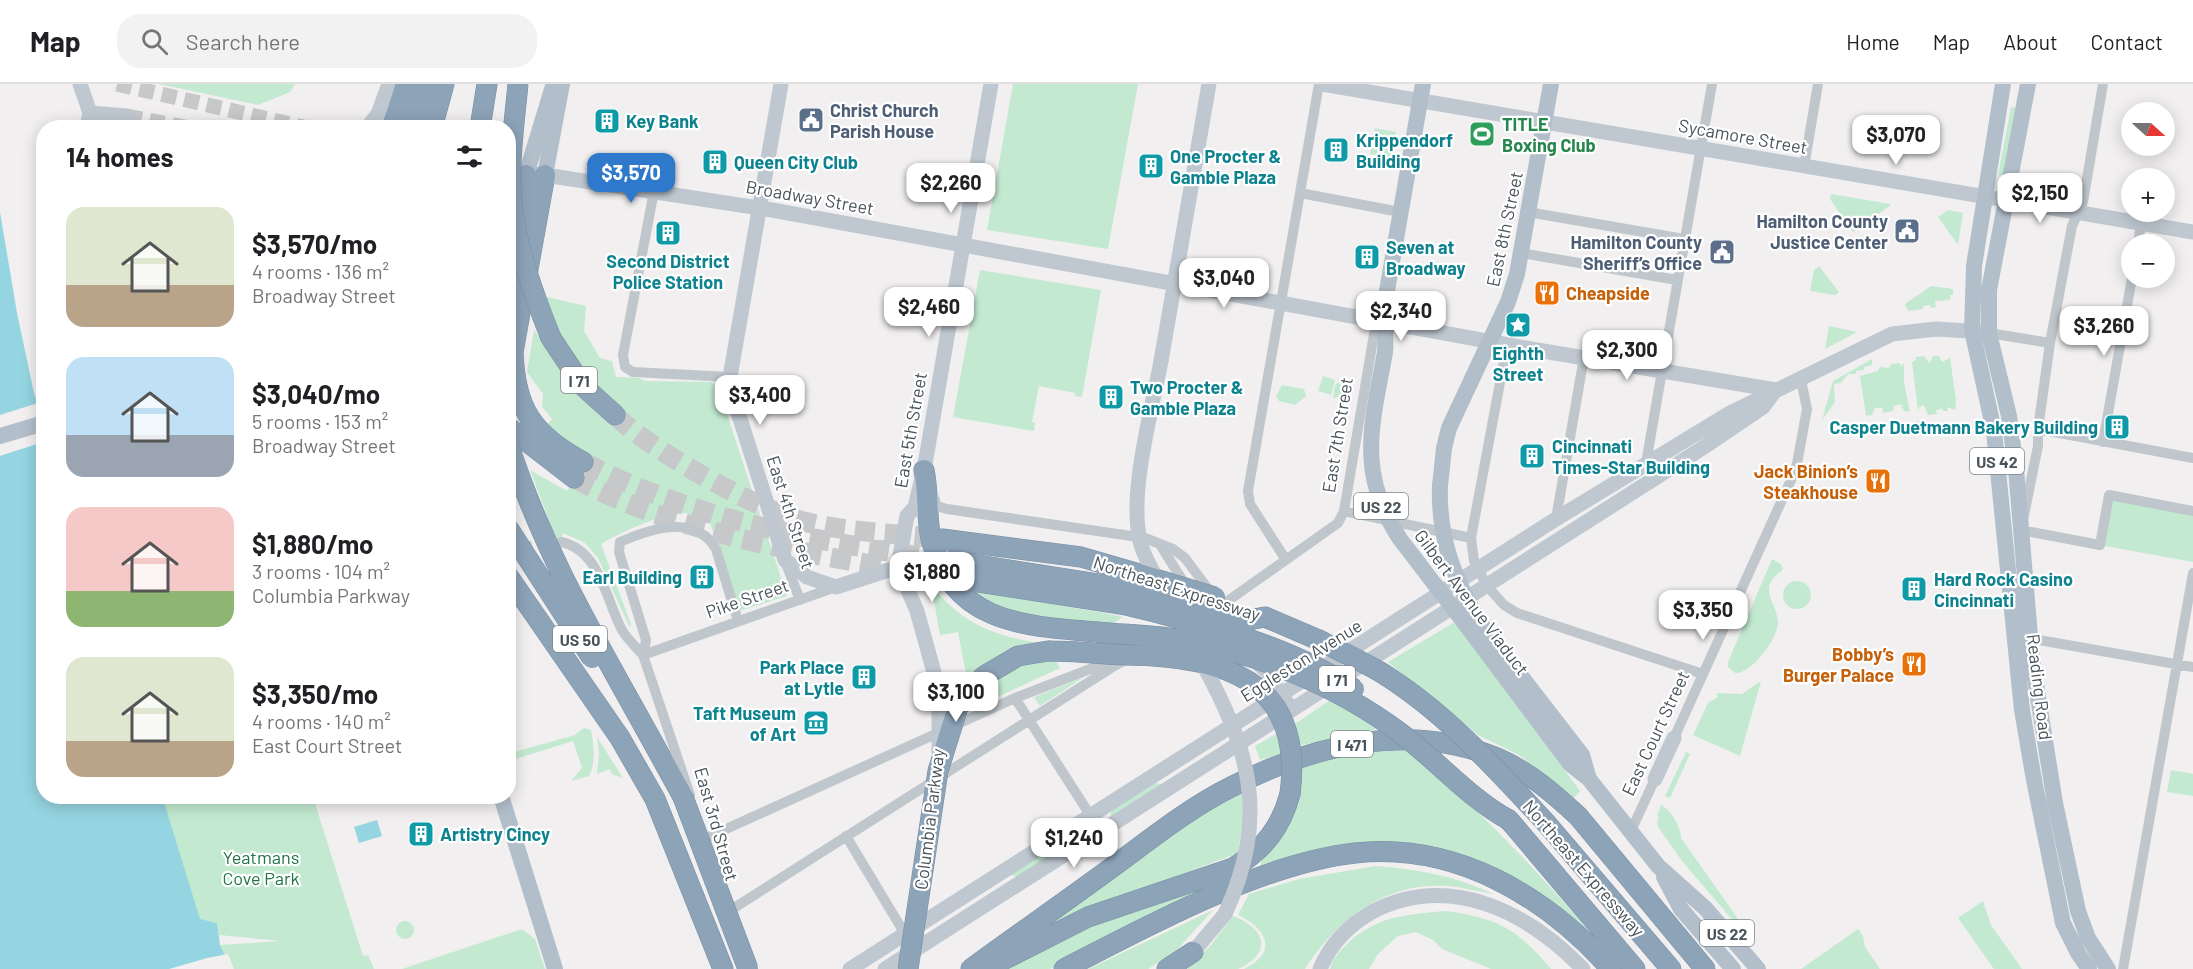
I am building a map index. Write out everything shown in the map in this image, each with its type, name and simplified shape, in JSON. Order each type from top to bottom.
[{"type":"highway","points":[[395,120],[406,84]]},
{"type":"highway","points":[[414,120],[426,84]]},
{"type":"highway","points":[[434,120],[444,84]]},
{"type":"highway","points":[[481,120],[487,84]]},
{"type":"highway","points":[[510,120],[517,84]]},
{"type":"highway","name":"I 71","points":[[515,120],[517,84]]},
{"type":"highway","points":[[516,236],[527,175]]},
{"type":"highway","points":[[516,314],[527,175]]},
{"type":"highway","name":"I 71","points":[[516,225],[530,284],[551,338],[583,386],[615,415]]},
{"type":"highway","points":[[516,387],[521,405],[534,425],[567,453],[576,474]]},
{"type":"highway","points":[[516,433],[576,474]]},
{"type":"highway","points":[[516,447],[543,466],[576,474]]},
{"type":"highway","points":[[516,464],[539,527],[564,583],[656,748]]},
{"type":"highway","points":[[924,470],[932,542],[947,576],[962,594],[985,611],[1018,624],[1185,640],[1248,655],[1339,695],[1399,732],[1488,809],[1509,820]]},
{"type":"highway","points":[[915,507],[919,540],[928,566],[944,593],[961,611],[997,630],[1066,642],[1149,651],[1217,665],[1242,676],[1265,696],[1288,736],[1293,772],[1286,809],[1272,836],[1253,856],[1233,868],[1088,917],[986,969]]},
{"type":"highway","name":"Northeast Expressway","points":[[942,539],[1070,555],[1131,589],[1216,628],[1296,657],[1349,686],[1401,720],[1458,767],[1509,820],[1635,969]]},
{"type":"highway","name":"US 50","points":[[516,541],[569,624],[656,748],[683,798],[748,969]]},
{"type":"highway","name":"Northeast Expressway","points":[[955,570],[1131,589],[1249,620],[1265,617],[1382,673],[1425,705],[1483,754],[1547,824],[1671,969]]},
{"type":"highway","name":"US 50","points":[[516,585],[620,738],[655,799],[723,969]]},
{"type":"highway","points":[[938,771],[958,707],[984,676],[1018,656],[1048,651],[1149,651]]},
{"type":"highway","name":"I 471","points":[[971,969],[1167,828],[1230,787],[1273,766],[1322,751],[1383,739],[1422,738],[1497,758],[1554,794],[1585,824],[1705,969]]},
{"type":"highway","name":"Columbia Parkway","points":[[909,969],[938,771]]},
{"type":"highway","points":[[1064,969],[1198,903],[1268,875],[1354,853],[1372,852],[1424,856],[1450,861],[1493,876],[1517,889],[1554,915],[1611,969]]},
{"type":"highway","points":[[1167,969],[1193,952]]},
{"type":"highway","points":[[1174,969],[1193,952]]},
{"type":"main road","points":[[80,84],[90,120],[127,116]]},
{"type":"main road","points":[[373,120],[378,114],[388,84]]},
{"type":"main road","points":[[527,175],[553,84]]},
{"type":"main road","points":[[527,175],[562,84]]},
{"type":"main road","name":"East 4th Street","points":[[781,84],[758,208],[730,387],[785,560]]},
{"type":"main road","name":"East 5th Street","points":[[898,567],[907,516],[915,507],[924,470],[991,84]]},
{"type":"main road","points":[[1193,952],[1226,914],[1244,869],[1250,836],[1251,813],[1247,771],[1229,718],[1147,560],[1137,527],[1139,478],[1209,84]]},
{"type":"main road","name":"Sycamore Street","points":[[1321,84],[1421,92],[1544,122],[2193,232]]},
{"type":"main road","name":"East 8th Street","points":[[1488,341],[1513,288],[1551,84]]},
{"type":"main road","name":"US 42","points":[[1972,330],[1974,266],[1983,198],[2003,84]]},
{"type":"main road","name":"US 42","points":[[1989,333],[1989,290],[2028,84]]},
{"type":"main road","name":"East 7th Street","points":[[1383,321],[1421,92]]},
{"type":"main road","name":"Broadway Street","points":[[527,175],[654,191],[758,208],[1507,345],[1776,390]]},
{"type":"main road","name":"Gilbert Avenue Viaduct","points":[[1383,321],[1387,336],[1370,441],[1375,489],[1389,523],[1477,630],[1570,764],[1589,779],[1630,833]]},
{"type":"main road","name":"Eggleston Avenue","points":[[850,969],[1478,571],[1556,519],[1731,413],[1892,334],[1936,329],[1989,333]]},
{"type":"main road","name":"Reading Road","points":[[1972,330],[1994,431],[2023,643],[2055,803],[2078,911],[2088,938],[2108,969]]},
{"type":"main road","name":"Reading Road","points":[[1989,333],[2009,416],[2021,530],[2022,710],[2054,886],[2066,930],[2078,953],[2090,969]]},
{"type":"main road","name":"Gilbert Avenue Viaduct","points":[[1477,630],[1451,568],[1440,520],[1440,486],[1444,448],[1449,428],[1488,341]]},
{"type":"main road","name":"Eggleston Avenue","points":[[885,969],[1746,420],[1763,407],[1776,390]]},
{"type":"main road","points":[[0,436],[36,425]]},
{"type":"main road","points":[[785,560],[807,577],[836,587]]},
{"type":"main road","name":"Pike Street","points":[[836,587],[898,567]]},
{"type":"main road","name":"Columbia Parkway","points":[[898,567],[909,589],[930,654],[939,708],[938,771]]},
{"type":"main road","name":"East Court Street","points":[[1655,779],[1674,738]]},
{"type":"main road","points":[[503,804],[555,969]]},
{"type":"main road","name":"US 22","points":[[1630,833],[1658,866],[1706,908],[1758,969]]},
{"type":"main road","name":"US 22","points":[[1658,866],[1681,909],[1733,969]]},
{"type":"main road","points":[[1320,969],[1338,940],[1359,920],[1401,900],[1437,894],[1473,899],[1507,914],[1556,943],[1583,969]]},
{"type":"street","points":[[1286,560],[1251,504],[1248,491],[1299,193],[1321,84]]},
{"type":"street","points":[[1655,478],[1646,463],[1712,84]]},
{"type":"street","points":[[1804,167],[1818,84]]},
{"type":"street","name":"Reading Road","points":[[2021,530],[2038,446],[2038,429],[2050,343],[2072,226],[2084,202],[2103,84]]},
{"type":"street","points":[[654,191],[623,355],[626,367],[633,372],[730,377]]},
{"type":"street","points":[[1299,193],[1400,212]]},
{"type":"street","points":[[1528,212],[1684,239]]},
{"type":"street","points":[[2139,234],[2141,223]]},
{"type":"street","points":[[1521,253],[1677,280]]},
{"type":"street","points":[[2103,442],[2130,288]]},
{"type":"street","name":"East 7th Street","points":[[1344,511],[1374,334],[1383,321]]},
{"type":"street","name":"Eggleston Avenue","points":[[1989,333],[2050,343]]},
{"type":"street","points":[[1507,345],[1471,538],[1478,571],[1487,586],[1504,605],[1517,614],[1703,674]]},
{"type":"street","points":[[1556,519],[1584,357]]},
{"type":"street","name":"East Court Street","points":[[1674,738],[1796,469],[1807,409],[1801,380]]},
{"type":"street","points":[[2038,429],[2193,458]]},
{"type":"street","points":[[924,470],[933,484],[933,495],[937,506],[1117,532],[1145,538],[1173,549],[1185,558],[1220,606],[1291,689],[1294,709]]},
{"type":"street","points":[[2021,530],[2100,545],[2109,495],[2193,511]]},
{"type":"street","points":[[722,915],[1112,668],[1149,651],[1220,606],[1338,523],[1344,511],[1471,538]]},
{"type":"street","name":"East 3rd Street","points":[[738,621],[716,549],[702,536],[686,528],[661,526],[620,542],[619,552],[645,640],[643,655],[704,839],[722,915],[740,969]]},
{"type":"street","points":[[561,542],[577,546],[588,557],[623,632],[643,655]]},
{"type":"street","points":[[1161,546],[1174,570],[1222,634],[1308,700]]},
{"type":"street","name":"East 4th Street","points":[[785,560],[800,600]]},
{"type":"street","points":[[2123,969],[2193,573]]},
{"type":"street","name":"Pike Street","points":[[643,655],[836,587]]},
{"type":"street","points":[[2023,643],[2039,640],[2193,667]]},
{"type":"street","points":[[704,839],[1015,698],[1070,675],[1149,651]]},
{"type":"street","points":[[1015,698],[1090,815]]},
{"type":"street","name":"East Court Street","points":[[1630,833],[1655,779]]},
{"type":"street","points":[[846,836],[905,934]]},
{"type":"green space","points":[[159,84],[295,84],[290,92],[258,105]]},
{"type":"green space","points":[[1013,84],[1138,84],[1108,249],[987,230]]},
{"type":"green space","points":[[2011,107],[2016,108],[2003,175],[1998,175]]},
{"type":"green space","points":[[1375,128],[1396,132],[1392,158],[1370,154]]},
{"type":"green space","points":[[1831,194],[1891,205],[1853,232],[1830,199]]},
{"type":"green space","points":[[1948,210],[1963,213],[1958,245],[1938,217]]},
{"type":"green space","points":[[1819,266],[1839,292],[1835,295],[1810,291],[1814,270]]},
{"type":"green space","points":[[980,270],[1101,290],[1082,397],[1075,396],[1075,393],[1039,386],[1032,422],[1035,423],[1034,431],[953,417]]},
{"type":"green space","points":[[1931,286],[1953,289],[1953,295],[1950,295],[1950,300],[1935,301],[1936,307],[1931,308],[1930,305],[1924,306],[1923,309],[1908,311],[1905,304]]},
{"type":"green space","points":[[543,296],[586,306],[584,331],[600,358],[612,361],[616,377],[639,378],[645,381],[711,382],[718,387],[787,596],[739,611],[709,520],[686,513],[664,516],[601,544],[631,624],[630,628],[598,558],[585,543],[563,533],[560,549],[530,470],[567,491],[586,457],[546,426],[552,419],[542,407],[543,394],[527,372],[534,330],[584,400],[607,423],[622,407],[596,385],[575,358],[565,343]]},
{"type":"green space","points":[[1829,326],[1857,332],[1825,349]]},
{"type":"green space","points":[[1924,356],[1930,363],[1933,356],[1939,356],[1942,362],[1950,358],[1956,400],[1955,410],[1947,407],[1948,411],[1943,411],[1941,406],[1942,409],[1936,410],[1937,414],[1928,415],[1924,405],[1919,407],[1918,411],[1912,362],[1916,357]]},
{"type":"green space","points":[[1872,359],[1872,365],[1864,367],[1864,370],[1856,371],[1856,374],[1848,374],[1841,383],[1834,384],[1835,402],[1822,420],[1833,381]]},
{"type":"green space","points":[[1900,363],[1901,367],[1904,363],[1904,382],[1910,412],[1904,411],[1901,404],[1894,406],[1893,411],[1883,413],[1882,408],[1875,408],[1872,415],[1866,416],[1860,376],[1878,371],[1880,367],[1889,368],[1891,364]]},
{"type":"green space","points":[[1323,376],[1335,380],[1331,395],[1318,391]]},
{"type":"green space","points":[[1342,379],[1350,380],[1348,396],[1333,398],[1335,385]]},
{"type":"green space","points":[[1282,385],[1304,389],[1306,396],[1295,405],[1279,401],[1276,396]]},
{"type":"green space","points":[[1919,421],[1920,427],[1951,423],[1957,427],[1952,433],[1945,428],[1916,433],[1913,422]]},
{"type":"green space","points":[[2109,495],[2193,510],[2193,562],[2100,545]]},
{"type":"green space","points":[[1772,559],[1781,564],[1783,570],[1775,576],[1769,589],[1777,614],[1777,628],[1769,645],[1756,661],[1742,672],[1735,673],[1728,667],[1728,662]]},
{"type":"green space","points":[[1797,581],[1807,585],[1811,595],[1807,605],[1797,609],[1787,605],[1783,595],[1787,585]]},
{"type":"green space","points":[[934,588],[958,612],[985,628],[1015,638],[1049,644],[970,679],[970,673],[966,674],[958,632],[940,635],[932,590]]},
{"type":"green space","points":[[963,589],[1123,617],[1109,626],[1014,617]]},
{"type":"green space","points":[[1453,623],[1458,626],[1580,791],[1574,798],[1519,755],[1478,735],[1388,662]]},
{"type":"green space","points":[[1053,656],[1060,668],[989,701],[976,691],[1015,664]]},
{"type":"green space","points":[[1084,677],[1040,706],[1034,697]]},
{"type":"green space","points":[[1761,681],[1740,756],[1693,735],[1708,703],[1718,697],[1717,693],[1742,694]]},
{"type":"green space","points":[[1333,698],[1381,728],[1297,746],[1292,726]]},
{"type":"green space","points":[[584,728],[591,730],[594,760],[589,776],[571,781],[582,768],[573,741],[516,759],[516,751],[575,735]]},
{"type":"green space","points":[[1276,734],[1282,753],[1260,760],[1255,746]]},
{"type":"green space","points":[[597,737],[623,778],[612,774],[610,769],[597,774],[599,754]]},
{"type":"green space","points":[[1405,746],[1502,836],[1591,934],[1551,902],[1513,877],[1475,860],[1436,849],[1396,845],[1354,847],[1309,854],[1260,867],[1270,841],[1295,798],[1300,767],[1359,751]]},
{"type":"green space","points":[[1686,752],[1690,754],[1670,798],[1665,796]]},
{"type":"green space","points":[[2171,770],[2193,774],[2193,796],[2167,792]]},
{"type":"green space","points":[[1150,782],[1165,785],[1110,819],[1111,811]]},
{"type":"green space","points":[[1242,791],[1243,821],[1238,853],[1148,887],[1021,944],[1204,812]]},
{"type":"green space","name":"Yeatmans Cove Park","points":[[315,804],[363,956],[368,955],[374,969],[231,969],[220,945],[281,941],[219,935],[217,923],[200,920],[165,805]]},
{"type":"green space","points":[[1661,805],[1675,819],[1681,838],[1748,933],[1746,936],[1682,861],[1658,827],[1659,817],[1657,816]]},
{"type":"green space","points":[[1079,828],[1075,841],[1019,877],[1006,874]]},
{"type":"green space","points":[[1376,866],[1436,874],[1465,882],[1493,894],[1457,887],[1433,886],[1389,895],[1350,917],[1318,950],[1305,969],[1244,969],[1262,955],[1265,948],[1262,934],[1238,915],[1249,894],[1299,879]]},
{"type":"green space","points":[[1231,875],[1229,882],[1050,969],[995,969],[1042,942]]},
{"type":"green space","points":[[1983,901],[1991,925],[2022,969],[1994,969],[1958,918]]},
{"type":"green space","points":[[1213,910],[1175,952],[1148,969],[1088,969]]},
{"type":"green space","points":[[1444,911],[1477,917],[1504,927],[1527,943],[1551,969],[1491,969],[1442,949],[1433,940],[1416,932],[1398,936],[1378,954],[1369,969],[1330,969],[1334,959],[1343,948],[1368,928],[1403,916]]},
{"type":"green space","points":[[1233,916],[1244,921],[1258,934],[1261,948],[1257,956],[1238,969],[1187,969],[1211,945]]},
{"type":"green space","points":[[401,921],[409,921],[414,926],[412,937],[401,939],[396,934],[396,926]]},
{"type":"green space","points":[[522,929],[535,939],[545,969],[402,969]]},
{"type":"green space","points":[[1858,929],[1863,936],[1865,947],[1880,969],[1801,969]]},
{"type":"water","points":[[0,212],[17,313],[36,399],[36,804],[164,804],[200,919],[217,923],[220,945],[231,969],[0,969]]},
{"type":"water","points":[[377,820],[382,836],[359,843],[354,827]]},
{"type":"pier","points":[[36,404],[36,444],[0,456],[0,415]]},
{"type":"pier","points":[[228,954],[234,969],[169,969],[207,958]]},
{"type":"tunnel","points":[[117,84],[273,120]]},
{"type":"tunnel","points":[[127,116],[148,120]]},
{"type":"tunnel","points":[[615,415],[652,445],[705,477],[786,516],[839,528],[942,539]]},
{"type":"tunnel","points":[[583,462],[672,501],[717,515],[809,537],[952,561]]},
{"type":"tunnel","points":[[574,478],[664,517],[712,531],[812,554],[959,579]]},
{"type":"tunnel","points":[[516,550],[549,541]]},
{"type":"place","name":"Christ Church Parish House","points":[[811,120]]},
{"type":"place","name":"Key Bank","points":[[607,121]]},
{"type":"place","name":"TITLE Boxing Club","points":[[1482,134]]},
{"type":"place","name":"Krippendorf Building","points":[[1336,150]]},
{"type":"place","name":"Queen City Club","points":[[715,162]]},
{"type":"place","name":"One Procter & Gamble Plaza","points":[[1151,166]]},
{"type":"place","name":"Hamilton County Justice Center","points":[[1907,231]]},
{"type":"place","name":"Second District Police Station","points":[[668,233]]},
{"type":"place","name":"Hamilton County Sheriff’s Office","points":[[1722,252]]},
{"type":"place","name":"Seven at Broadway","points":[[1367,257]]},
{"type":"place","name":"Cheapside","points":[[1547,293]]},
{"type":"place","name":"Eighth Street","points":[[1518,325]]},
{"type":"place","name":"Two Procter & Gamble Plaza","points":[[1111,397]]},
{"type":"place","name":"Casper Duetmann Bakery Building","points":[[2117,427]]},
{"type":"place","name":"Cincinnati Times-Star Building","points":[[1532,456]]},
{"type":"place","name":"Jack Binion’s Steakhouse","points":[[1878,481]]},
{"type":"place","name":"Earl Building","points":[[702,577]]},
{"type":"place","name":"Hard Rock Casino Cincinnati","points":[[1914,589]]},
{"type":"place","name":"Bobby’s Burger Palace","points":[[1914,664]]},
{"type":"place","name":"Park Place at Lytle","points":[[864,677]]},
{"type":"place","name":"Taft Museum of Art","points":[[816,723]]},
{"type":"place","name":"Artistry Cincy","points":[[421,834]]}]
